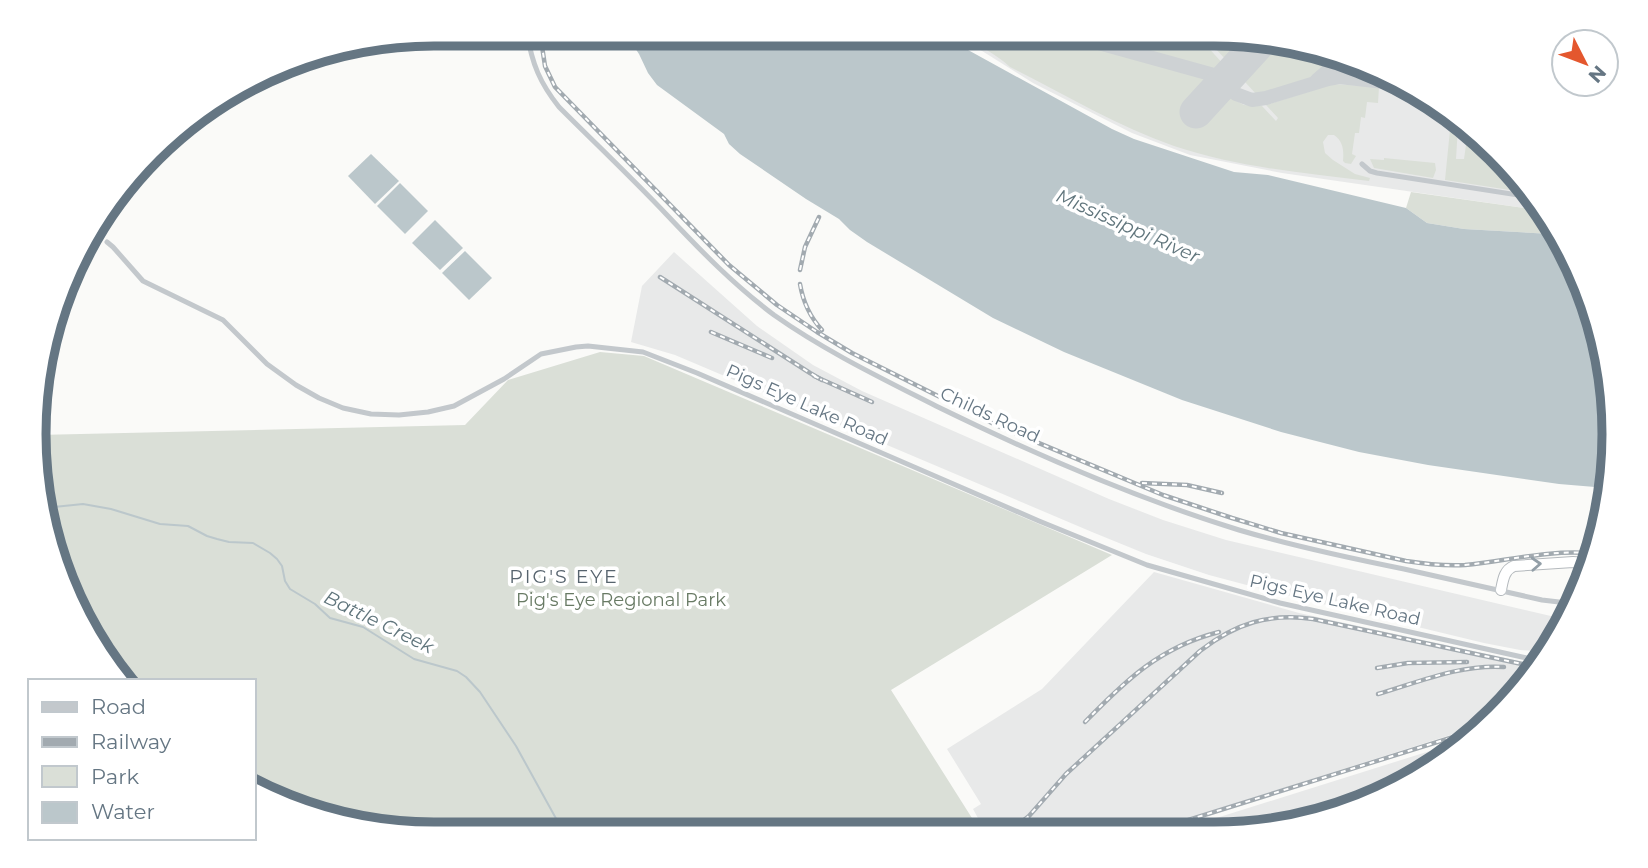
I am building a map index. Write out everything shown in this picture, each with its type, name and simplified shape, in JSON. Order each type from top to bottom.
[{"type":"highway","points":[[1501,590],[1505,573],[1514,566],[1581,563]]},
{"type":"street","name":"Childs Road","points":[[530,46],[541,82],[559,107],[727,276],[773,313],[828,350],[870,373],[989,432],[1182,511],[1308,548],[1551,601],[1564,601]]},
{"type":"street","points":[[1362,164],[1377,173],[1521,195]]},
{"type":"street","name":"Pigs Eye Lake Road","points":[[107,242],[143,281],[223,320],[268,364],[296,385],[343,408],[372,414],[428,412],[454,406],[504,379],[541,354],[588,346],[643,352],[1039,522],[1147,565],[1280,603],[1531,659]]},
{"type":"shaded area","points":[[974,46],[1239,46],[1315,59],[1363,75],[1430,111],[1489,159],[1531,209],[1282,173],[1190,155],[1132,133],[1033,83]]},
{"type":"shaded area","points":[[674,252],[757,326],[813,365],[862,391],[1109,499],[1226,540],[1556,617],[1536,651],[1520,650],[1273,592],[1146,554],[675,355],[631,342],[642,286]]},
{"type":"shaded area","points":[[1154,572],[1299,613],[1528,663],[1489,709],[1465,730],[1176,822],[980,822],[973,809],[981,804],[947,749],[1042,689]]},
{"type":"shaded area","points":[[1445,746],[1386,782],[1339,802],[1265,819],[1204,822]]},
{"type":"green space","points":[[981,46],[1087,46],[1211,80],[1188,105],[1204,120],[1227,96],[1244,105],[1262,106],[1276,121],[1278,118],[1266,105],[1333,84],[1379,87],[1378,103],[1367,102],[1365,118],[1361,117],[1359,133],[1355,133],[1352,154],[1356,156],[1351,164],[1343,161],[1342,146],[1334,135],[1328,135],[1323,142],[1325,153],[1333,160],[1355,174],[1370,178],[1369,181],[1246,164],[1174,146],[1111,119],[1010,67]]},
{"type":"green space","points":[[1130,46],[1207,46],[1224,65],[1208,68]]},
{"type":"green space","points":[[1213,46],[1242,46],[1228,62]]},
{"type":"green space","points":[[1270,50],[1330,63],[1308,80],[1257,95],[1245,82],[1245,76]]},
{"type":"green space","points":[[1450,126],[1458,132],[1456,159],[1464,159],[1466,145],[1471,143],[1517,191],[1445,180]]},
{"type":"green space","points":[[1370,159],[1435,163],[1436,170],[1433,178],[1374,168]]},
{"type":"green space","points":[[1411,192],[1531,209],[1546,234],[1464,229],[1427,223],[1406,208]]},
{"type":"green space","name":"Pig's Eye Regional Park","points":[[600,352],[644,356],[1112,555],[891,690],[974,822],[409,822],[358,815],[309,802],[256,779],[256,679],[133,679],[126,671],[86,606],[66,559],[53,510],[46,459],[46,435],[465,425],[508,380]]},
{"type":"water","name":"Mississippi River","points":[[634,46],[961,46],[1112,129],[1134,139],[1234,172],[1268,175],[1406,208],[1427,223],[1464,229],[1546,234],[1573,285],[1595,358],[1602,409],[1602,459],[1599,487],[1428,465],[1359,452],[1281,432],[1182,400],[1064,352],[993,318],[867,242],[839,219],[740,154],[729,144],[724,134],[657,85]]},
{"type":"water","points":[[371,154],[399,181],[375,204],[348,176]]},
{"type":"water","points":[[400,183],[428,211],[405,234],[377,206]]},
{"type":"water","points":[[435,220],[463,248],[440,270],[412,243]]},
{"type":"water","points":[[465,251],[492,278],[469,300],[442,273]]},
{"type":"waterway","name":"Battle Creek","points":[[52,506],[83,504],[111,509],[160,524],[188,526],[207,536],[229,542],[253,543],[270,553],[282,566],[290,589],[315,604],[330,618],[363,627],[414,659],[457,671],[466,677],[480,692],[516,746],[558,822]]},
{"type":"taxiway","points":[[1109,46],[1214,75],[1236,94],[1252,100],[1339,77],[1376,81]]},
{"type":"taxiway","points":[[1317,80],[1336,65]]},
{"type":"runway","points":[[1196,112],[1255,48]]},
{"type":"railway","points":[[542,46],[545,66],[555,87],[729,265],[777,305],[852,353],[998,426],[1163,495],[1232,518],[1281,533],[1406,561],[1465,565],[1542,554],[1584,553]]},
{"type":"railway","points":[[800,270],[805,247],[819,217]]},
{"type":"railway","points":[[660,277],[822,380]]},
{"type":"railway","points":[[800,284],[808,309],[822,330]]},
{"type":"railway","points":[[711,332],[772,358]]},
{"type":"railway","points":[[814,376],[872,402]]},
{"type":"railway","points":[[1142,483],[1187,485],[1222,493]]},
{"type":"railway","points":[[1022,822],[1066,774],[1200,651],[1227,633],[1254,622],[1282,618],[1313,619],[1526,665]]},
{"type":"railway","points":[[1085,722],[1115,692],[1161,656],[1198,638],[1219,632]]},
{"type":"railway","points":[[1377,668],[1408,663],[1467,662]]},
{"type":"railway","points":[[1378,694],[1456,671],[1504,667]]},
{"type":"railway","points":[[1182,822],[1459,735]]},
{"type":"district","name":"PIG'S EYE","points":[[564,576]]}]
